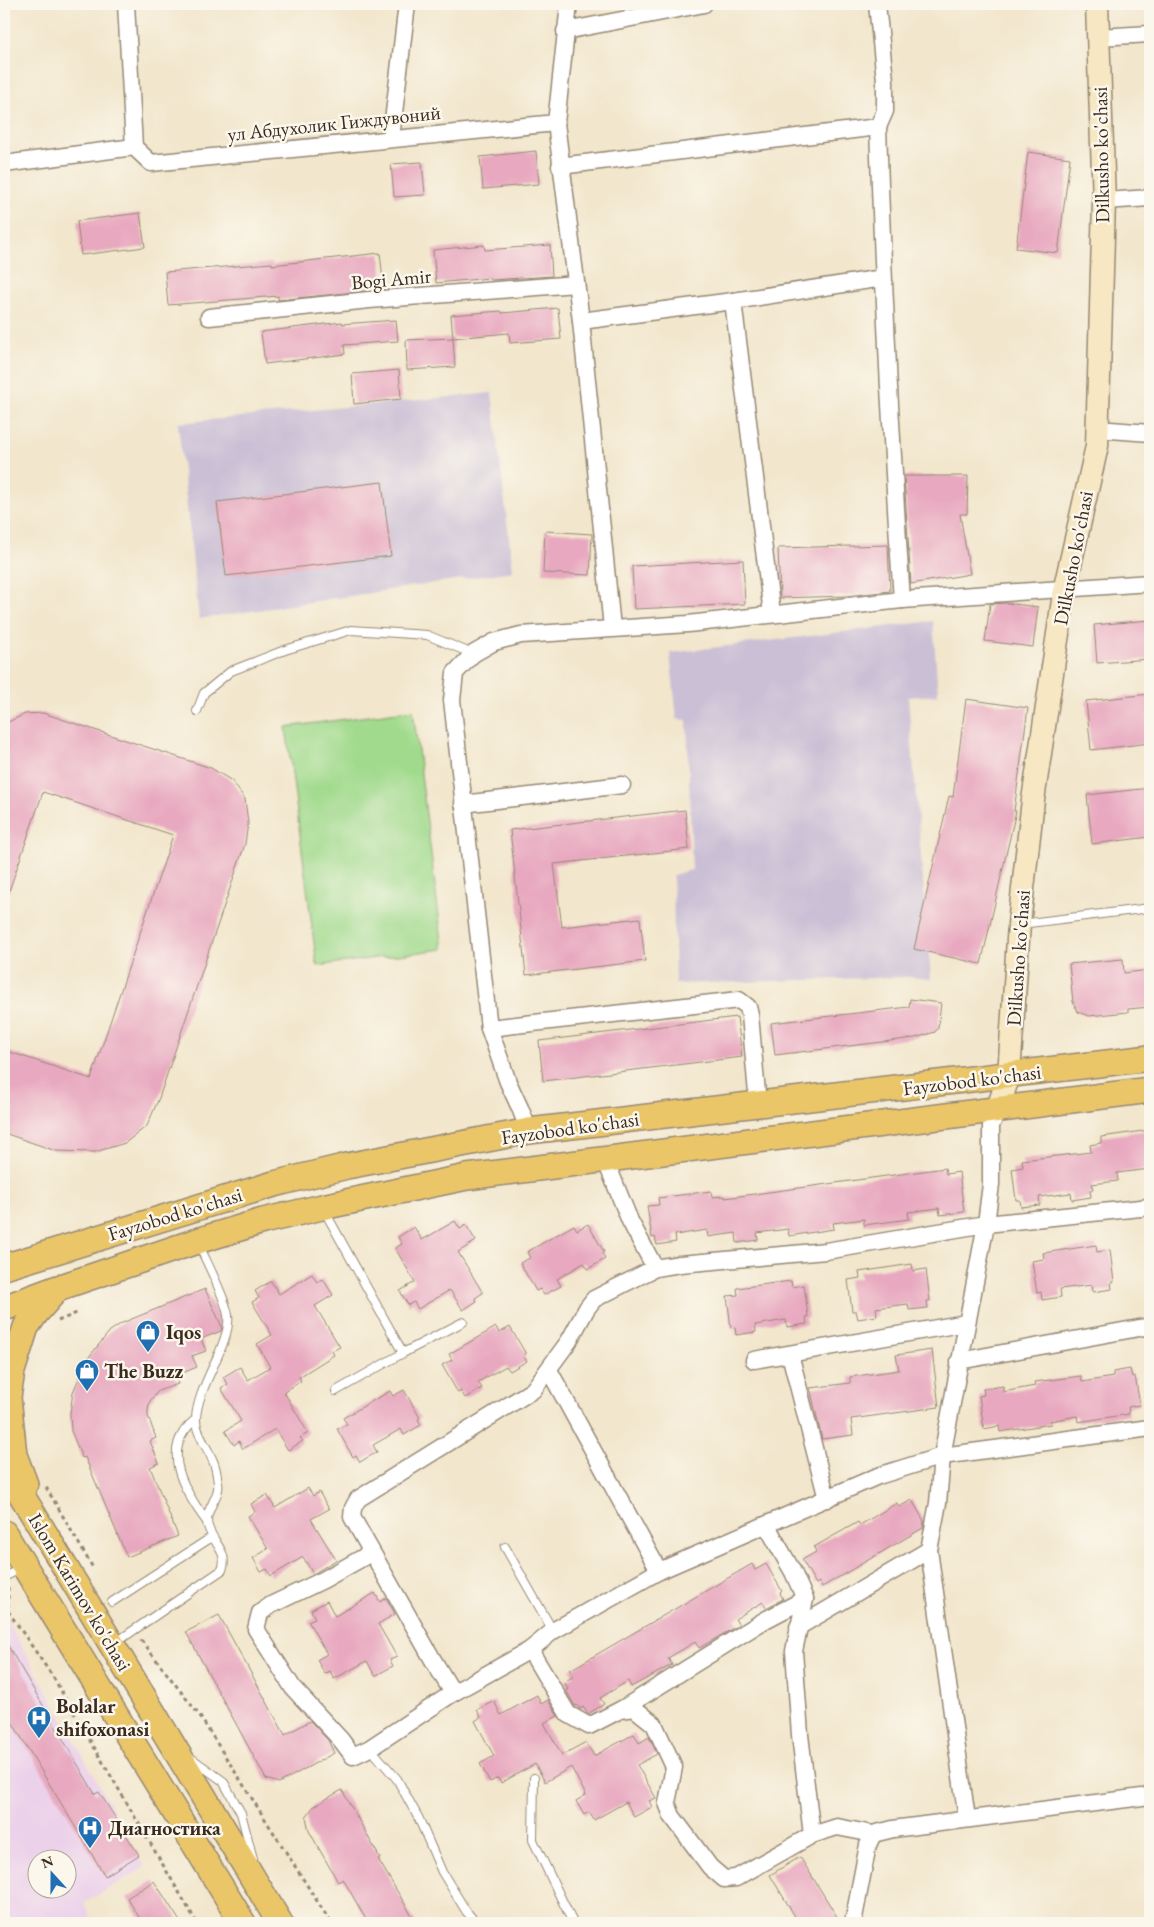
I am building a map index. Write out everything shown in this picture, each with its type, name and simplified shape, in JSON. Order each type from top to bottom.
[{"type":"main road","name":"Fayzobod ko'chasi","points":[[6,1266],[274,1184],[347,1166],[529,1131],[1150,1058]]},
{"type":"main road","name":"Fayzobod ko'chasi","points":[[4,1308],[197,1240],[263,1221],[322,1206],[467,1176],[1150,1090]]},
{"type":"main road","points":[[45,1535],[14,1455],[8,1398],[12,1371],[26,1327],[58,1288]]},
{"type":"main road","name":"Islom Karimov ko'chasi","points":[[4,1466],[280,1923]]},
{"type":"main road","name":"Islom Karimov ko'chasi","points":[[4,1533],[14,1571],[243,1923]]},
{"type":"street","points":[[4,164],[134,147],[126,4]]},
{"type":"street","points":[[390,138],[407,4]]},
{"type":"street","points":[[569,4],[556,123],[581,321],[612,628]]},
{"type":"street","points":[[565,31],[704,4]]},
{"type":"street","points":[[877,4],[886,80],[885,111],[878,127],[883,278],[902,600]]},
{"type":"street","name":"Dilkusho ko'chasi","points":[[998,1108],[1009,1075],[1019,924],[1033,800],[1064,587],[1096,446],[1104,201],[1097,4]]},
{"type":"street","points":[[1098,37],[1150,34]]},
{"type":"street","name":"ул Абдухолик Гиждувоний","points":[[134,147],[151,163],[556,123]]},
{"type":"street","points":[[560,166],[878,127]]},
{"type":"street","points":[[1104,201],[1150,198]]},
{"type":"street","points":[[581,321],[733,301],[883,278]]},
{"type":"street","points":[[209,317],[369,300],[576,284]]},
{"type":"street","points":[[733,301],[772,614]]},
{"type":"street","points":[[1097,429],[1150,434]]},
{"type":"street","points":[[529,1131],[508,1082],[489,1028],[452,700],[455,673],[473,654],[507,637],[688,624],[902,600],[1064,587],[1150,583]]},
{"type":"street","points":[[463,804],[622,785]]},
{"type":"street","points":[[489,1028],[739,1000],[748,1007],[750,1016],[758,1105]]},
{"type":"street","points":[[967,1820],[929,1550],[938,1503],[942,1456],[986,1224],[991,1184],[991,1126],[998,1108]]},
{"type":"street","points":[[605,1159],[630,1221],[655,1268]]},
{"type":"street","points":[[453,1693],[371,1553],[352,1517],[353,1508],[358,1499],[533,1390],[549,1370],[594,1299],[655,1268],[680,1264],[826,1251],[986,1224],[1150,1207]]},
{"type":"street","points":[[754,1360],[966,1323]]},
{"type":"street","points":[[959,1361],[1150,1326]]},
{"type":"street","points":[[790,1354],[827,1499]]},
{"type":"street","points":[[549,1370],[659,1571]]},
{"type":"street","points":[[371,1553],[323,1580],[271,1605],[260,1613],[256,1629],[293,1688],[341,1740],[353,1756],[370,1748],[453,1693],[530,1650],[553,1632],[659,1571],[767,1526],[878,1476],[942,1456],[1150,1428]]},
{"type":"street","points":[[767,1526],[793,1572],[804,1599],[794,1651],[800,1735],[812,1835]]},
{"type":"street","points":[[798,1627],[929,1550]]},
{"type":"street","points":[[530,1650],[568,1714],[590,1726],[620,1710],[766,1620],[804,1599]]},
{"type":"street","points":[[620,1710],[634,1708],[654,1724],[674,1767],[667,1803],[672,1816],[710,1867],[724,1878],[736,1878],[812,1835],[837,1827],[873,1834],[893,1829],[1150,1796]]},
{"type":"street","points":[[853,1923],[868,1845],[873,1834]]},
{"type":"lane","points":[[197,711],[204,693],[231,671],[285,650],[351,630],[427,635],[473,654]]},
{"type":"lane","points":[[1019,924],[1150,908]]},
{"type":"lane","points":[[322,1206],[403,1353]]},
{"type":"lane","points":[[197,1240],[228,1315],[227,1332],[207,1378],[198,1404],[196,1420],[214,1463],[219,1486],[207,1522]]},
{"type":"lane","points":[[336,1391],[463,1322]]},
{"type":"lane","points":[[112,1645],[222,1570],[226,1563],[224,1555],[212,1537],[207,1522],[197,1509],[182,1482],[176,1463],[176,1447],[186,1427],[196,1420]]},
{"type":"lane","points":[[112,1602],[212,1537]]},
{"type":"lane","points":[[505,1547],[553,1632]]},
{"type":"lane","points":[[370,1748],[397,1779],[419,1819],[442,1872],[466,1911],[476,1923]]},
{"type":"lane","points":[[534,1778],[533,1840],[573,1923]]},
{"type":"path","points":[[8,1611],[53,1677],[197,1923]]},
{"type":"shaded area","points":[[492,393],[513,571],[199,619],[178,423]]},
{"type":"shaded area","points":[[933,621],[938,695],[908,697],[931,979],[909,977],[675,984],[673,875],[692,870],[687,720],[677,719],[670,653]]},
{"type":"shaded area","name":"Bolalar shifoxonasi","points":[[6,1618],[145,1867],[84,1903],[94,1923],[4,1923],[4,1619]]},
{"type":"green space","points":[[413,710],[443,949],[317,966],[286,727]]},
{"type":"building","points":[[536,151],[539,184],[483,189],[480,157]]},
{"type":"building","points":[[1028,152],[1070,158],[1058,253],[1016,248]]},
{"type":"building","points":[[422,162],[425,195],[394,197],[391,164]]},
{"type":"building","points":[[140,213],[145,247],[81,255],[77,221]]},
{"type":"building","points":[[484,245],[485,250],[550,245],[552,276],[491,280],[490,278],[436,283],[433,250]]},
{"type":"building","points":[[380,253],[384,289],[278,300],[278,296],[168,305],[165,272],[272,263],[272,265]]},
{"type":"building","points":[[558,308],[561,339],[510,343],[509,333],[453,338],[451,315]]},
{"type":"building","points":[[396,320],[398,341],[344,345],[345,354],[265,364],[261,332],[342,322],[342,324]]},
{"type":"building","points":[[453,338],[455,367],[407,370],[406,340]]},
{"type":"building","points":[[399,370],[401,399],[354,404],[352,374]]},
{"type":"building","points":[[904,476],[968,476],[967,514],[960,514],[970,574],[911,584]]},
{"type":"building","points":[[382,482],[391,556],[226,576],[217,502]]},
{"type":"building","points":[[545,531],[592,534],[590,575],[543,573]]},
{"type":"building","points":[[888,545],[890,591],[846,596],[780,598],[778,548]]},
{"type":"building","points":[[743,560],[745,604],[634,609],[632,566]]},
{"type":"building","points":[[1006,603],[1038,607],[1033,647],[985,641],[990,604]]},
{"type":"building","points":[[1150,620],[1150,659],[1097,663],[1094,625]]},
{"type":"building","points":[[1150,694],[1150,743],[1091,750],[1086,701]]},
{"type":"building","points":[[966,699],[1028,708],[1014,811],[1016,811],[981,964],[914,949],[949,796],[953,797]]},
{"type":"building","points":[[43,713],[211,768],[232,781],[245,799],[248,823],[245,844],[159,1098],[147,1126],[125,1143],[95,1152],[56,1151],[4,1133],[4,1050],[91,1079],[173,835],[43,792],[6,900],[4,900],[4,724],[25,714]]},
{"type":"building","points":[[1150,788],[1150,837],[1092,844],[1087,795]]},
{"type":"building","points":[[685,810],[689,849],[554,864],[562,927],[640,918],[645,961],[526,975],[510,830]]},
{"type":"building","points":[[1123,959],[1124,973],[1150,970],[1150,1007],[1128,1009],[1128,1012],[1089,1016],[1078,1012],[1073,1002],[1069,964]]},
{"type":"building","points":[[910,999],[941,1003],[938,1028],[935,1032],[915,1038],[775,1055],[771,1023],[909,1007]]},
{"type":"building","points":[[737,1017],[742,1057],[543,1081],[539,1041]]},
{"type":"building","points":[[1150,1130],[1150,1169],[1117,1173],[1118,1181],[1092,1184],[1093,1190],[1090,1190],[1091,1197],[1072,1200],[1071,1193],[1039,1197],[1040,1205],[1021,1207],[1020,1200],[1016,1200],[1012,1169],[1023,1167],[1022,1160],[1091,1152],[1090,1145],[1101,1143],[1101,1137]]},
{"type":"building","points":[[945,1168],[946,1174],[959,1172],[964,1212],[940,1215],[939,1208],[908,1212],[909,1219],[864,1225],[864,1219],[833,1223],[834,1229],[789,1236],[788,1229],[757,1233],[758,1240],[737,1243],[736,1233],[708,1237],[707,1230],[675,1235],[676,1242],[657,1245],[655,1237],[652,1238],[647,1206],[659,1205],[658,1198],[711,1191],[712,1197],[725,1196],[725,1198]]},
{"type":"building","points":[[455,1221],[460,1229],[466,1225],[476,1241],[458,1252],[483,1293],[475,1298],[477,1301],[463,1310],[450,1290],[418,1309],[414,1302],[408,1305],[400,1291],[415,1282],[395,1248],[402,1244],[398,1237],[414,1227],[422,1240]]},
{"type":"building","points":[[588,1224],[604,1252],[602,1253],[605,1259],[588,1269],[584,1263],[557,1279],[561,1286],[544,1295],[540,1289],[536,1291],[520,1263],[530,1258],[527,1252],[574,1225],[577,1230]]},
{"type":"building","points":[[1096,1245],[1097,1252],[1110,1250],[1114,1282],[1111,1282],[1112,1289],[1093,1292],[1092,1285],[1060,1289],[1061,1297],[1042,1300],[1041,1292],[1037,1293],[1032,1261],[1044,1259],[1043,1253]]},
{"type":"building","points":[[912,1264],[913,1271],[926,1269],[930,1301],[927,1301],[928,1308],[909,1310],[908,1304],[876,1308],[877,1316],[858,1319],[856,1311],[852,1311],[848,1280],[860,1278],[859,1272]]},
{"type":"building","points":[[312,1274],[317,1282],[323,1279],[333,1295],[315,1306],[340,1347],[332,1351],[334,1355],[299,1377],[301,1381],[284,1392],[308,1433],[300,1438],[303,1441],[288,1450],[275,1429],[243,1449],[239,1441],[234,1445],[225,1431],[241,1421],[221,1388],[228,1384],[223,1377],[240,1367],[248,1380],[270,1367],[257,1344],[272,1335],[252,1302],[259,1298],[255,1291],[271,1281],[279,1294]]},
{"type":"building","points":[[791,1281],[792,1287],[804,1285],[808,1317],[806,1317],[807,1324],[787,1327],[786,1320],[755,1325],[756,1332],[736,1335],[735,1327],[731,1328],[727,1296],[738,1295],[737,1288]]},
{"type":"building","points":[[205,1289],[222,1327],[221,1331],[201,1339],[206,1351],[192,1356],[197,1367],[175,1376],[178,1384],[158,1391],[150,1401],[148,1410],[148,1416],[156,1438],[150,1441],[159,1463],[150,1467],[178,1536],[127,1557],[85,1457],[82,1458],[71,1431],[70,1413],[73,1392],[88,1358],[110,1331],[122,1323]]},
{"type":"building","points":[[496,1327],[499,1333],[510,1327],[526,1354],[523,1356],[527,1361],[510,1371],[506,1366],[478,1382],[482,1388],[465,1398],[461,1391],[458,1393],[442,1365],[452,1360],[449,1354]]},
{"type":"building","points":[[932,1350],[939,1407],[851,1419],[853,1435],[822,1439],[810,1388],[850,1383],[850,1377],[899,1370],[896,1355]]},
{"type":"building","points":[[1130,1369],[1132,1377],[1135,1376],[1140,1405],[1128,1407],[1129,1414],[1078,1422],[1077,1416],[1050,1421],[1051,1424],[1000,1432],[999,1426],[984,1429],[979,1396],[984,1395],[983,1389],[1003,1386],[1003,1392],[1035,1386],[1034,1382],[1081,1376],[1082,1382],[1113,1377],[1113,1372]]},
{"type":"building","points":[[404,1390],[420,1418],[418,1419],[421,1425],[404,1435],[401,1429],[373,1445],[377,1452],[360,1462],[356,1455],[353,1457],[337,1429],[347,1424],[343,1418],[390,1391],[393,1396]]},
{"type":"building","points":[[308,1488],[313,1496],[319,1492],[329,1509],[311,1519],[336,1560],[313,1574],[303,1557],[271,1576],[267,1569],[261,1572],[253,1558],[268,1549],[248,1516],[255,1512],[251,1504],[267,1495],[275,1508]]},
{"type":"building","points":[[912,1500],[924,1521],[923,1528],[822,1587],[819,1582],[816,1584],[802,1560],[816,1552],[814,1547],[858,1522],[860,1525],[897,1503],[899,1507]]},
{"type":"building","points":[[752,1564],[755,1570],[766,1564],[782,1591],[780,1593],[783,1599],[766,1608],[763,1602],[735,1619],[739,1625],[699,1648],[695,1642],[668,1658],[672,1665],[631,1687],[628,1681],[600,1698],[604,1704],[588,1714],[583,1707],[580,1709],[577,1705],[575,1706],[566,1690],[568,1689],[564,1682],[574,1676],[570,1670]]},
{"type":"building","points":[[375,1593],[380,1602],[386,1598],[395,1614],[378,1624],[397,1657],[390,1660],[393,1666],[375,1676],[367,1661],[334,1679],[330,1671],[325,1674],[317,1660],[327,1654],[308,1621],[315,1618],[311,1610],[327,1601],[335,1616]]},
{"type":"building","points":[[219,1615],[285,1735],[310,1721],[328,1740],[334,1753],[279,1783],[266,1779],[186,1632]]},
{"type":"building","points":[[4,1639],[95,1794],[99,1792],[139,1855],[105,1876],[4,1709]]},
{"type":"building","points":[[537,1695],[541,1704],[548,1700],[558,1716],[544,1723],[562,1755],[586,1742],[594,1756],[634,1734],[639,1743],[649,1737],[657,1754],[637,1765],[656,1798],[649,1801],[652,1807],[634,1817],[626,1802],[594,1820],[589,1812],[584,1815],[576,1801],[586,1795],[571,1767],[545,1782],[535,1764],[501,1783],[498,1778],[490,1782],[480,1764],[494,1756],[475,1721],[481,1717],[477,1710],[494,1701],[501,1715]]},
{"type":"building","points":[[342,1790],[380,1858],[378,1859],[416,1923],[368,1923],[343,1879],[338,1882],[309,1831],[306,1817],[314,1806]]},
{"type":"building","points":[[800,1857],[841,1923],[799,1923],[770,1875]]},
{"type":"building","points":[[154,1881],[181,1923],[143,1923],[127,1898]]},
{"type":"place","name":"Iqos","points":[[148,1353]]},
{"type":"place","name":"The Buzz","points":[[87,1392]]},
{"type":"place","name":"Bolalar shifoxonasi","points":[[39,1739]]},
{"type":"place","name":"Диагностика","points":[[90,1849]]}]
